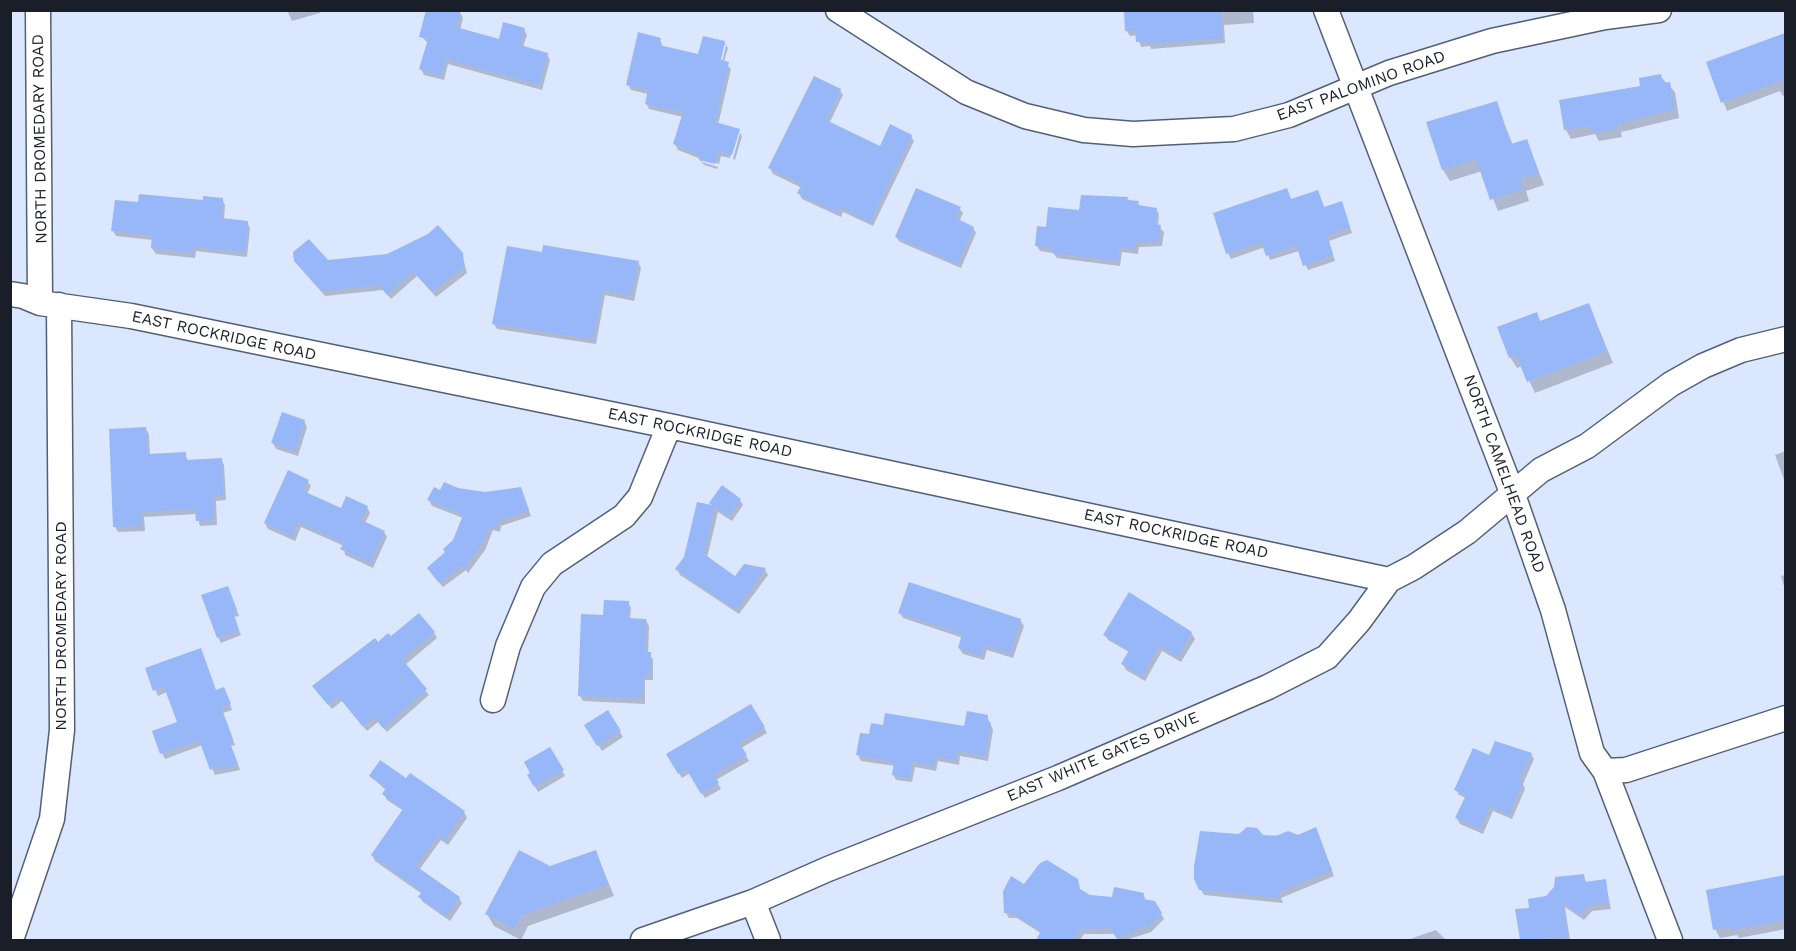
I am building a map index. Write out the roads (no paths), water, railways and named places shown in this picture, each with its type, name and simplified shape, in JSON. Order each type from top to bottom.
[{"type":"street","name":"NORTH DROMEDARY ROAD","points":[[11,940],[52,819],[62,730],[50,304],[38,10]]},
{"type":"street","name":"EAST PALOMINO ROAD","points":[[838,10],[966,92],[1025,116],[1084,130],[1133,134],[1234,129],[1289,115],[1400,70],[1492,41],[1605,17],[1659,10]]},
{"type":"street","name":"NORTH CAMELHEAD ROAD","points":[[1326,10],[1513,495],[1562,637],[1592,753],[1605,771],[1670,940]]},
{"type":"street","name":"EAST ROCKRIDGE ROAD","points":[[10,294],[50,304],[131,316],[669,426],[1389,580]]},
{"type":"street","name":"EAST WHITE GATES DRIVE","points":[[643,940],[753,902],[828,869],[1058,778],[1268,687],[1327,657],[1359,621],[1389,580],[1414,567],[1467,532],[1541,470],[1587,446],[1687,375],[1741,350],[1785,339]]},
{"type":"street","points":[[494,700],[508,646],[533,587],[552,564],[624,516],[640,497],[669,426]]},
{"type":"street","points":[[1605,771],[1626,770],[1785,718]]},
{"type":"street","points":[[753,902],[768,940]]}]
